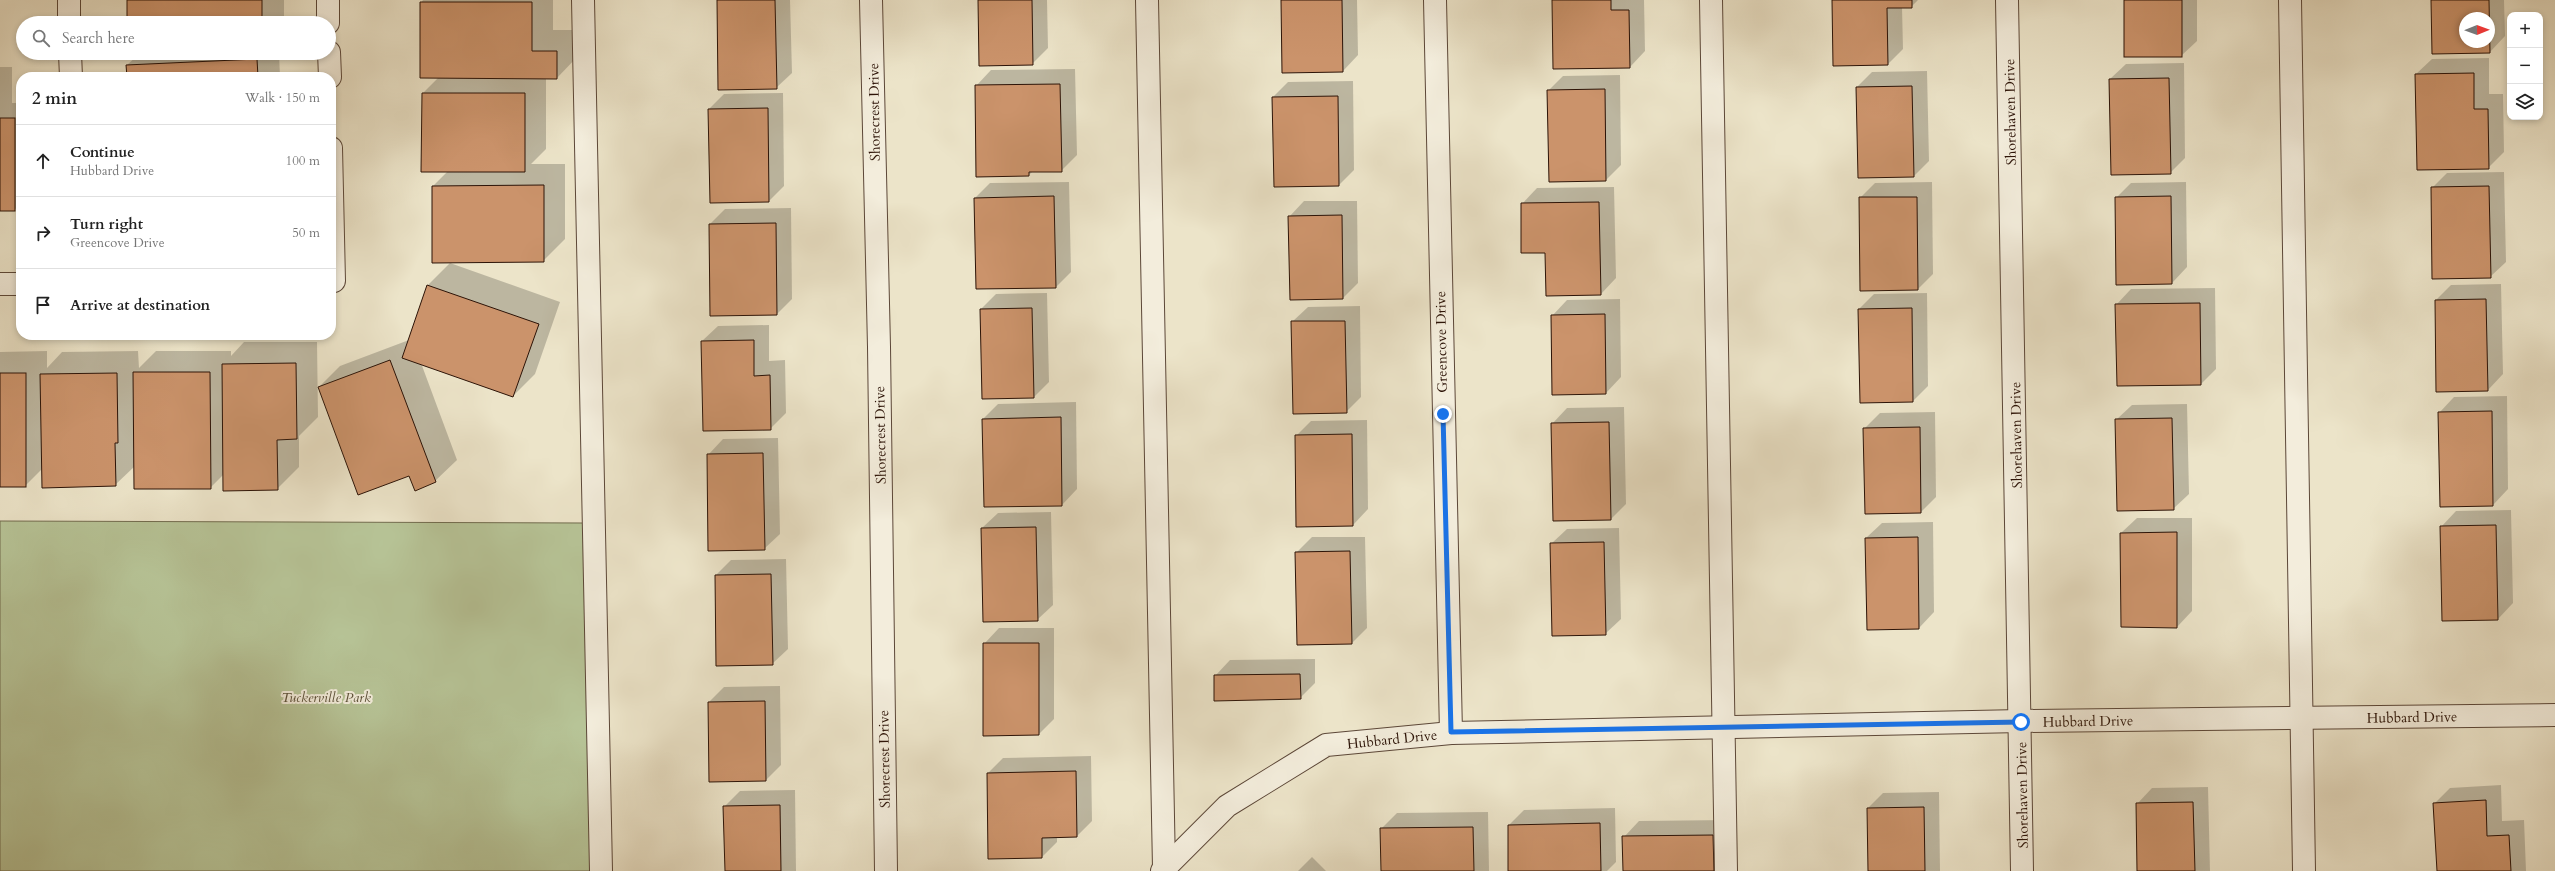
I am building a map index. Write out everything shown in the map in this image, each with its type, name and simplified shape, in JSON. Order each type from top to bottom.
[{"type":"street","points":[[69,0],[69,16]]},
{"type":"street","points":[[328,0],[328,16]]},
{"type":"street","points":[[583,0],[601,871]]},
{"type":"street","name":"Shorecrest Drive","points":[[871,0],[879,347],[886,871]]},
{"type":"street","points":[[1147,0],[1163,870]]},
{"type":"street","name":"Greencove Drive","points":[[1435,0],[1451,732]]},
{"type":"street","points":[[1712,0],[1726,871]]},
{"type":"street","name":"Shorehaven Drive","points":[[2007,0],[2021,722],[2022,871]]},
{"type":"street","points":[[2290,0],[2303,718],[2304,871]]},
{"type":"street","points":[[70,60],[71,72]]},
{"type":"street","points":[[329,60],[330,72]]},
{"type":"street","points":[[0,284],[16,284]]},
{"type":"street","name":"Hubbard Drive","points":[[1163,870],[1227,806],[1326,745],[1451,732],[2021,722],[2555,715]]},
{"type":"green space","name":"Tuckerville Park","points":[[0,521],[585,523],[591,871],[0,871]]},
{"type":"building","points":[[127,0],[262,0],[262,16],[127,16]]},
{"type":"building","points":[[717,0],[775,0],[777,89],[718,90]]},
{"type":"building","points":[[978,0],[1032,0],[1033,65],[979,66]]},
{"type":"building","points":[[1281,0],[1342,0],[1343,72],[1282,73]]},
{"type":"building","points":[[1552,0],[1611,0],[1611,10],[1629,10],[1630,68],[1553,69]]},
{"type":"building","points":[[1832,0],[1912,0],[1912,8],[1887,8],[1888,65],[1833,66]]},
{"type":"building","points":[[2124,0],[2182,0],[2182,57],[2124,57]]},
{"type":"building","points":[[2431,0],[2489,0],[2489,12],[2459,12],[2459,48],[2490,48],[2490,53],[2432,54]]},
{"type":"building","points":[[420,2],[532,2],[532,51],[557,51],[557,79],[420,78]]},
{"type":"building","points":[[257,60],[258,72],[127,72],[126,65]]},
{"type":"building","points":[[2474,73],[2474,109],[2488,109],[2489,169],[2417,170],[2415,74]]},
{"type":"building","points":[[2169,78],[2171,174],[2111,175],[2109,79]]},
{"type":"building","points":[[1060,84],[1062,172],[1029,172],[1029,176],[976,177],[975,85]]},
{"type":"building","points":[[1912,86],[1914,177],[1858,178],[1856,87]]},
{"type":"building","points":[[1605,89],[1606,181],[1549,182],[1547,90]]},
{"type":"building","points":[[422,93],[525,93],[525,172],[421,172]]},
{"type":"building","points":[[1338,96],[1339,186],[1274,187],[1272,97]]},
{"type":"building","points":[[768,108],[769,202],[710,203],[708,109]]},
{"type":"building","points":[[0,118],[15,118],[15,211],[0,211]]},
{"type":"building","points":[[544,185],[544,262],[432,263],[432,186]]},
{"type":"building","points":[[2489,186],[2491,278],[2432,279],[2431,187]]},
{"type":"building","points":[[1054,196],[1056,288],[976,289],[974,198]]},
{"type":"building","points":[[2171,196],[2172,284],[2116,285],[2115,197]]},
{"type":"building","points":[[1859,197],[1917,197],[1918,290],[1860,291]]},
{"type":"building","points":[[1599,202],[1601,295],[1546,296],[1545,253],[1521,253],[1521,203]]},
{"type":"building","points":[[1342,215],[1343,299],[1290,300],[1288,216]]},
{"type":"building","points":[[776,223],[777,315],[710,316],[709,224]]},
{"type":"building","points":[[427,285],[539,324],[513,397],[402,358]]},
{"type":"building","points":[[2486,299],[2488,391],[2436,392],[2435,300]]},
{"type":"building","points":[[2200,303],[2201,385],[2117,386],[2115,304]]},
{"type":"building","points":[[1032,308],[1034,398],[982,399],[980,309]]},
{"type":"building","points":[[1912,308],[1913,402],[1860,403],[1858,309]]},
{"type":"building","points":[[1605,314],[1606,394],[1552,395],[1551,315]]},
{"type":"building","points":[[1291,321],[1345,321],[1347,413],[1293,414]]},
{"type":"building","points":[[754,340],[754,376],[770,375],[771,430],[703,431],[701,341]]},
{"type":"building","points":[[390,360],[436,482],[415,491],[409,476],[358,495],[318,387]]},
{"type":"building","points":[[296,363],[297,439],[277,440],[278,490],[223,491],[222,364]]},
{"type":"building","points":[[133,372],[210,372],[211,489],[134,489]]},
{"type":"building","points":[[0,373],[26,373],[26,487],[0,487]]},
{"type":"building","points":[[117,373],[118,443],[115,443],[116,486],[42,488],[40,374]]},
{"type":"building","points":[[2492,411],[2493,506],[2440,507],[2438,412]]},
{"type":"building","points":[[1061,417],[1062,506],[984,507],[982,419]]},
{"type":"building","points":[[2172,418],[2174,510],[2117,511],[2115,419]]},
{"type":"building","points":[[1609,422],[1611,520],[1553,521],[1551,423]]},
{"type":"building","points":[[1920,427],[1921,513],[1865,514],[1863,428]]},
{"type":"building","points":[[1352,434],[1353,526],[1296,527],[1295,435]]},
{"type":"building","points":[[763,453],[765,550],[708,551],[707,454]]},
{"type":"building","points":[[2496,525],[2498,620],[2442,621],[2440,526]]},
{"type":"building","points":[[1036,527],[1038,621],[983,622],[981,528]]},
{"type":"building","points":[[2177,532],[2177,628],[2121,627],[2120,533]]},
{"type":"building","points":[[1918,537],[1919,629],[1867,630],[1865,538]]},
{"type":"building","points":[[1604,542],[1606,635],[1552,636],[1550,543]]},
{"type":"building","points":[[1350,551],[1352,644],[1297,645],[1295,552]]},
{"type":"building","points":[[771,574],[773,665],[716,666],[715,575]]},
{"type":"building","points":[[983,643],[1039,643],[1039,735],[983,736]]},
{"type":"building","points":[[1300,674],[1301,699],[1214,701],[1214,675]]},
{"type":"building","points":[[765,701],[766,781],[709,782],[708,702]]},
{"type":"building","points":[[1076,771],[1077,837],[1042,838],[1042,858],[988,859],[987,773]]},
{"type":"building","points":[[2486,800],[2487,836],[2509,835],[2511,871],[2437,871],[2433,803]]},
{"type":"building","points":[[2193,802],[2195,871],[2137,871],[2136,803]]},
{"type":"building","points":[[780,805],[781,871],[725,871],[723,806]]},
{"type":"building","points":[[1924,807],[1925,871],[1868,871],[1867,808]]},
{"type":"building","points":[[1600,823],[1601,871],[1508,871],[1508,825]]},
{"type":"building","points":[[1473,827],[1474,871],[1381,871],[1380,828]]},
{"type":"building","points":[[1713,835],[1714,871],[1623,871],[1622,836]]},
{"type":"route","points":[[1443,414],[1451,732],[2021,722]]}]
